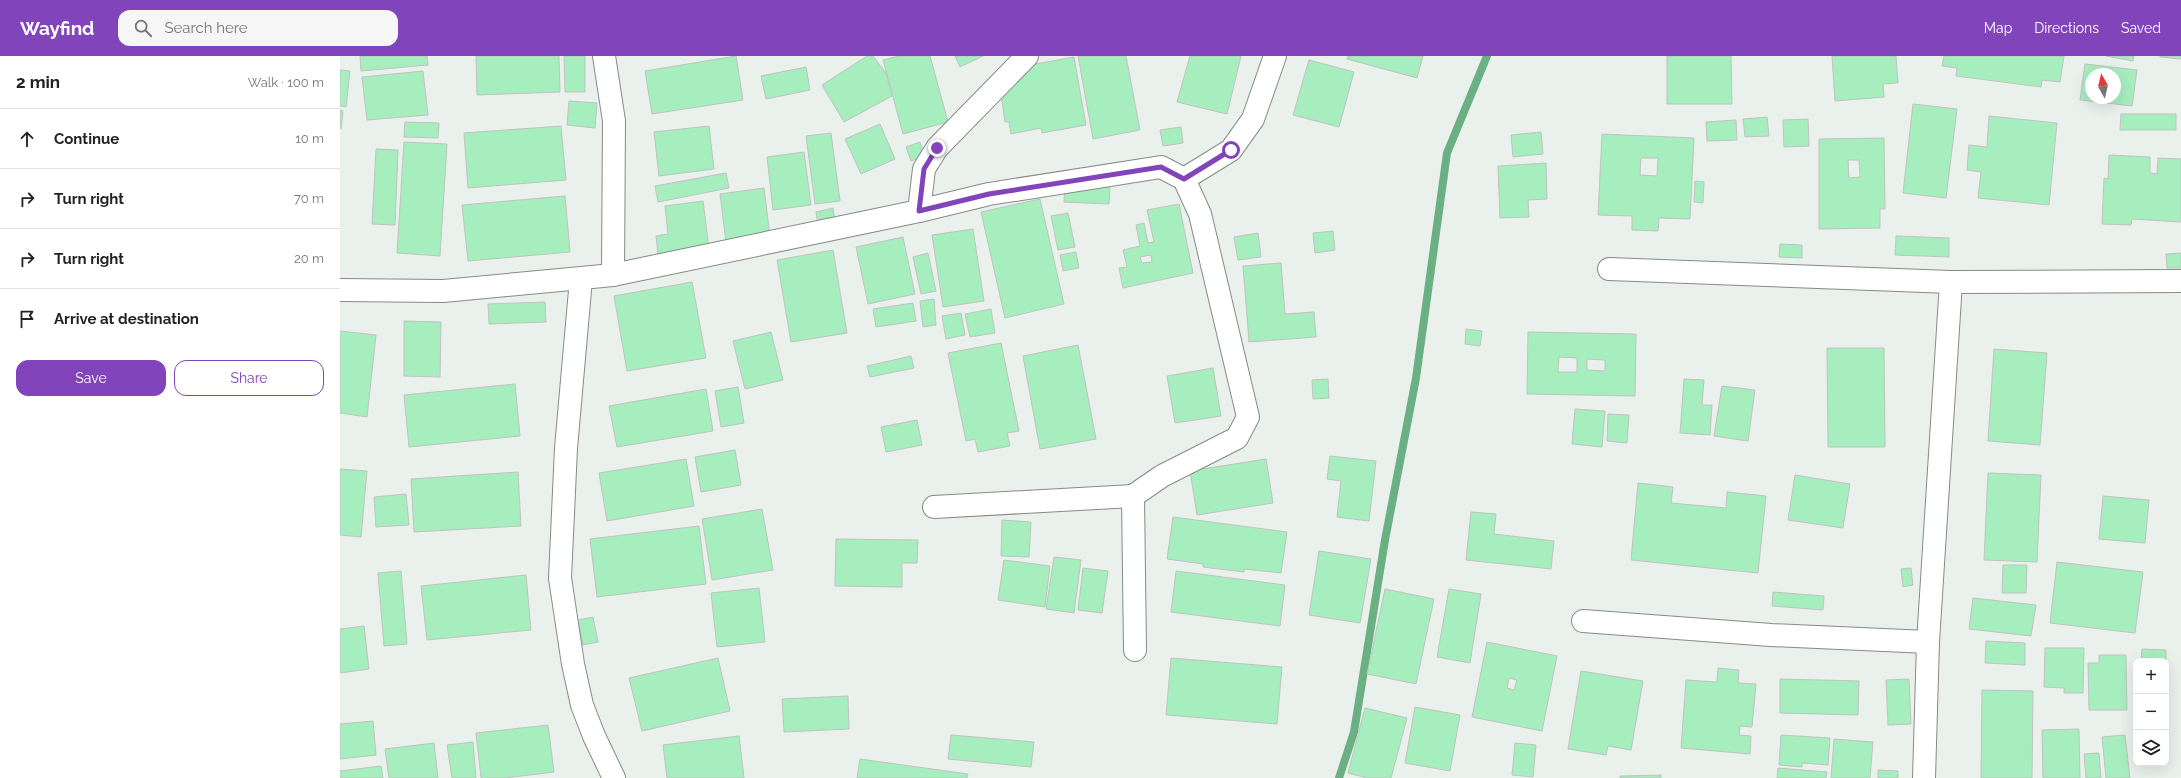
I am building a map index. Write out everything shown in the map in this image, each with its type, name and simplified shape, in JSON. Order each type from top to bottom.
[{"type":"street","points":[[604,56],[614,121],[613,275]]},
{"type":"street","points":[[919,211],[924,169],[937,148],[1026,56]]},
{"type":"street","points":[[1184,179],[1231,150],[1253,119],[1275,56]]},
{"type":"street","points":[[340,290],[443,291],[613,275],[919,211],[989,194],[1161,167],[1184,179],[1200,214],[1248,417],[1237,438],[1162,476],[1133,496],[934,507]]},
{"type":"street","points":[[1609,269],[1951,282],[2181,281]]},
{"type":"street","points":[[581,279],[566,448],[560,578],[573,664],[582,705],[594,736],[614,778]]},
{"type":"street","points":[[1924,778],[1928,642],[1951,282]]},
{"type":"street","points":[[1133,496],[1135,650]]},
{"type":"street","points":[[1583,620],[1771,635],[1928,642]]},
{"type":"building","points":[[360,56],[427,56],[428,65],[361,71]]},
{"type":"building","points":[[476,56],[559,56],[560,92],[477,95]]},
{"type":"building","points":[[564,56],[585,56],[585,92],[565,92]]},
{"type":"building","points":[[736,56],[743,100],[652,114],[645,71]]},
{"type":"building","points":[[867,56],[873,56],[886,73],[892,96],[844,122],[822,85]]},
{"type":"building","points":[[899,56],[930,56],[948,122],[903,134],[883,60]]},
{"type":"building","points":[[955,56],[983,56],[960,67]]},
{"type":"building","points":[[1078,56],[1126,56],[1140,130],[1093,139]]},
{"type":"building","points":[[1190,56],[1241,56],[1227,114],[1177,102]]},
{"type":"building","points":[[1348,56],[1423,56],[1417,78],[1347,59]]},
{"type":"building","points":[[1667,56],[1731,56],[1732,104],[1667,104]]},
{"type":"building","points":[[1832,56],[1896,56],[1898,83],[1883,84],[1884,97],[1835,101]]},
{"type":"building","points":[[1944,56],[2064,56],[2060,82],[2042,80],[2041,87],[1956,76],[1957,68],[1942,66]]},
{"type":"building","points":[[2106,56],[2134,56],[2133,61]]},
{"type":"building","points":[[2181,56],[2181,59],[2160,57]]},
{"type":"building","points":[[1074,57],[1086,125],[1042,133],[1041,128],[1011,134],[1009,122],[1005,122],[1001,94],[1030,65]]},
{"type":"building","points":[[1309,60],[1354,72],[1339,127],[1293,115]]},
{"type":"building","points":[[2085,64],[2120,68],[2085,68],[2085,101],[2080,100]]},
{"type":"building","points":[[806,67],[810,90],[766,99],[761,76]]},
{"type":"building","points":[[2121,68],[2137,70],[2132,106],[2115,104],[2121,104]]},
{"type":"building","points":[[340,70],[350,71],[346,107],[340,106]]},
{"type":"building","points":[[423,71],[428,115],[367,120],[362,77]]},
{"type":"building","points":[[569,101],[597,103],[595,128],[567,125]]},
{"type":"building","points":[[1913,104],[1957,109],[1946,198],[1903,193]]},
{"type":"building","points":[[340,110],[343,111],[341,129],[340,128]]},
{"type":"building","points":[[2121,114],[2176,114],[2176,130],[2120,130]]},
{"type":"building","points":[[1989,116],[2057,123],[2049,205],[1978,198],[1981,172],[1967,170],[1969,145],[1987,147]]},
{"type":"building","points":[[1767,117],[1769,136],[1745,137],[1743,119]]},
{"type":"building","points":[[1808,119],[1809,146],[1784,147],[1783,120]]},
{"type":"building","points":[[1736,120],[1737,140],[1707,141],[1706,122]]},
{"type":"building","points":[[405,122],[439,123],[438,138],[404,137]]},
{"type":"building","points":[[880,124],[895,159],[861,174],[845,139]]},
{"type":"building","points":[[561,126],[566,180],[468,188],[464,133]]},
{"type":"building","points":[[709,126],[714,169],[659,176],[654,132]]},
{"type":"building","points":[[1181,127],[1183,143],[1163,146],[1160,130]]},
{"type":"building","points":[[1541,132],[1543,154],[1513,157],[1511,135]]},
{"type":"building","points":[[831,133],[840,201],[815,204],[806,136]]},
{"type":"building","points":[[1602,134],[1694,138],[1690,219],[1659,218],[1658,231],[1632,230],[1632,216],[1598,215]],"holes":[[[1641,158],[1658,158],[1657,176],[1640,175]]]},
{"type":"building","points":[[1884,138],[1885,209],[1880,209],[1880,228],[1819,229],[1819,139]],"holes":[[[1848,160],[1859,160],[1860,177],[1849,178]]]},
{"type":"building","points":[[404,142],[447,144],[440,256],[397,253]]},
{"type":"building","points":[[920,142],[925,156],[911,161],[906,147]]},
{"type":"building","points":[[376,149],[398,150],[395,225],[372,224]]},
{"type":"building","points":[[804,152],[811,205],[773,210],[767,157]]},
{"type":"building","points":[[2109,155],[2150,157],[2150,173],[2157,174],[2158,158],[2181,159],[2181,222],[2132,219],[2131,225],[2102,224],[2104,178],[2108,179]]},
{"type":"building","points":[[1546,163],[1547,199],[1528,200],[1529,217],[1500,218],[1498,166]]},
{"type":"building","points":[[726,173],[729,188],[658,202],[655,186]]},
{"type":"building","points":[[1695,181],[1704,182],[1703,203],[1694,202]]},
{"type":"building","points":[[1065,184],[1110,186],[1109,204],[1064,202]]},
{"type":"building","points":[[764,188],[770,236],[726,242],[720,194]]},
{"type":"building","points":[[565,196],[570,252],[468,261],[462,205]]},
{"type":"building","points":[[1040,199],[1064,304],[1005,318],[981,212]]},
{"type":"building","points":[[703,201],[709,249],[658,254],[656,236],[668,234],[665,206]]},
{"type":"building","points":[[1179,204],[1193,273],[1123,288],[1119,268],[1127,267],[1123,250],[1140,246],[1136,225],[1144,223],[1148,243],[1154,242],[1147,210]],"holes":[[[1151,255],[1152,262],[1142,263],[1140,257]]]},
{"type":"building","points":[[833,208],[835,222],[818,225],[816,212]]},
{"type":"building","points":[[1068,213],[1075,247],[1058,250],[1051,216]]},
{"type":"building","points":[[973,229],[984,301],[943,307],[932,235]]},
{"type":"building","points":[[1333,231],[1335,250],[1315,253],[1313,233]]},
{"type":"building","points":[[1258,233],[1261,257],[1238,260],[1234,237]]},
{"type":"building","points":[[1896,236],[1949,238],[1949,257],[1895,255]]},
{"type":"building","points":[[903,237],[915,294],[868,304],[856,247]]},
{"type":"building","points":[[1780,244],[1802,245],[1802,258],[1779,257]]},
{"type":"building","points":[[833,250],[847,333],[791,342],[777,260]]},
{"type":"building","points":[[1076,252],[1079,268],[1063,271],[1060,255]]},
{"type":"building","points":[[928,253],[936,291],[921,294],[913,257]]},
{"type":"building","points":[[2181,253],[2181,268],[2167,268],[2166,254]]},
{"type":"building","points":[[1281,263],[1285,314],[1314,312],[1316,337],[1249,342],[1243,266]]},
{"type":"building","points":[[692,282],[706,358],[627,371],[614,296]]},
{"type":"building","points":[[934,299],[936,325],[923,327],[920,301]]},
{"type":"building","points":[[545,302],[546,322],[489,324],[488,304]]},
{"type":"building","points":[[913,303],[916,321],[876,327],[873,309]]},
{"type":"building","points":[[991,309],[995,333],[970,337],[965,314]]},
{"type":"building","points":[[961,313],[965,335],[946,339],[942,316]]},
{"type":"building","points":[[404,321],[441,322],[440,377],[404,376]]},
{"type":"building","points":[[1466,329],[1482,331],[1480,346],[1465,344]]},
{"type":"building","points":[[340,331],[376,335],[367,417],[340,413]]},
{"type":"building","points":[[771,332],[783,380],[745,389],[733,341]]},
{"type":"building","points":[[1528,332],[1636,334],[1635,396],[1527,394]],"holes":[[[1559,357],[1577,358],[1577,372],[1558,372]],[[1587,359],[1605,360],[1605,371],[1587,370]]]},
{"type":"building","points":[[1001,343],[1019,431],[1007,433],[1010,446],[978,452],[975,439],[966,441],[948,353]]},
{"type":"building","points":[[1078,345],[1096,439],[1040,449],[1023,356]]},
{"type":"building","points":[[1827,348],[1884,348],[1885,447],[1828,447]]},
{"type":"building","points":[[1994,349],[2047,353],[2040,445],[1988,441]]},
{"type":"building","points":[[911,356],[914,368],[870,377],[867,366]]},
{"type":"building","points":[[1213,368],[1221,416],[1175,423],[1167,376]]},
{"type":"building","points":[[1328,379],[1329,398],[1313,399],[1312,380]]},
{"type":"building","points":[[1684,379],[1704,380],[1702,405],[1712,405],[1710,435],[1680,433]]},
{"type":"building","points":[[515,384],[520,436],[409,447],[404,395]]},
{"type":"building","points":[[1722,386],[1755,390],[1748,441],[1714,436]]},
{"type":"building","points":[[738,387],[744,423],[721,427],[715,391]]},
{"type":"building","points":[[706,389],[713,431],[617,447],[609,406]]},
{"type":"building","points":[[1575,409],[1605,411],[1602,447],[1572,444]]},
{"type":"building","points":[[1608,414],[1629,415],[1627,443],[1607,441]]},
{"type":"building","points":[[917,420],[922,445],[886,452],[881,427]]},
{"type":"building","points":[[735,450],[741,485],[701,492],[695,457]]},
{"type":"building","points":[[1330,456],[1376,461],[1369,521],[1337,517],[1341,481],[1327,479]]},
{"type":"building","points":[[686,459],[694,506],[607,521],[599,473]]},
{"type":"building","points":[[1266,459],[1273,503],[1197,515],[1190,471]]},
{"type":"building","points":[[340,469],[367,471],[361,537],[340,535]]},
{"type":"building","points":[[518,472],[521,526],[414,532],[411,479]]},
{"type":"building","points":[[1988,473],[2041,475],[2037,562],[1984,560]]},
{"type":"building","points":[[1795,475],[1850,484],[1843,528],[1788,520]]},
{"type":"building","points":[[1638,483],[1673,487],[1671,503],[1726,508],[1727,492],[1766,496],[1758,573],[1631,560]]},
{"type":"building","points":[[406,494],[409,525],[376,527],[374,497]]},
{"type":"building","points":[[2103,496],[2149,500],[2145,543],[2099,539]]},
{"type":"building","points":[[762,509],[773,570],[712,580],[702,519]]},
{"type":"building","points":[[1471,512],[1496,514],[1494,534],[1554,541],[1551,569],[1466,560]]},
{"type":"building","points":[[1173,517],[1287,532],[1281,573],[1244,569],[1244,572],[1203,567],[1203,564],[1167,559]]},
{"type":"building","points":[[1002,520],[1031,522],[1029,557],[1001,556]]},
{"type":"building","points":[[699,526],[706,584],[597,597],[590,539]]},
{"type":"building","points":[[836,539],[918,540],[917,563],[902,563],[902,587],[835,586]]},
{"type":"building","points":[[1319,551],[1371,559],[1360,623],[1309,615]]},
{"type":"building","points":[[1054,557],[1081,560],[1074,613],[1046,609]]},
{"type":"building","points":[[1004,560],[1050,566],[1045,607],[998,600]]},
{"type":"building","points":[[2057,562],[2143,572],[2135,633],[2050,623]]},
{"type":"building","points":[[2003,565],[2027,565],[2026,593],[2002,593]]},
{"type":"building","points":[[1083,568],[1108,571],[1102,613],[1078,610]]},
{"type":"building","points":[[1911,568],[1913,585],[1903,587],[1901,569]]},
{"type":"building","points":[[401,571],[407,644],[384,646],[378,573]]},
{"type":"building","points":[[1176,571],[1285,585],[1280,626],[1171,612]]},
{"type":"building","points":[[526,575],[531,630],[427,640],[421,586]]},
{"type":"building","points":[[759,588],[765,642],[717,647],[711,593]]},
{"type":"building","points":[[1385,589],[1434,599],[1416,684],[1367,674]]},
{"type":"building","points":[[1449,589],[1481,594],[1470,663],[1437,657]]},
{"type":"building","points":[[1773,592],[1824,596],[1823,610],[1772,606]]},
{"type":"building","points":[[1973,598],[2036,605],[2031,636],[1969,629]]},
{"type":"building","points":[[593,617],[598,642],[583,645],[578,620]]},
{"type":"building","points":[[364,626],[369,669],[340,673],[340,629]]},
{"type":"building","points":[[1986,641],[2025,643],[2025,665],[1985,663]]},
{"type":"building","points":[[1487,642],[1557,656],[1542,731],[1472,717]],"holes":[[[1509,678],[1517,680],[1514,690],[1507,688]]]},
{"type":"building","points":[[2045,648],[2084,648],[2083,693],[2064,693],[2064,688],[2044,687]]},
{"type":"building","points":[[2142,649],[2166,650],[2166,658],[2141,658]]},
{"type":"building","points":[[2099,655],[2126,655],[2127,710],[2089,710],[2088,663],[2099,663]]},
{"type":"building","points":[[718,658],[730,711],[642,731],[629,678]]},
{"type":"building","points":[[1171,658],[1282,667],[1277,724],[1166,715]]},
{"type":"building","points":[[1718,668],[1739,670],[1738,683],[1756,684],[1752,727],[1740,726],[1739,735],[1751,736],[1750,754],[1681,748],[1686,680],[1717,682]]},
{"type":"building","points":[[1581,671],[1643,681],[1631,750],[1608,746],[1606,755],[1568,749]]},
{"type":"building","points":[[1780,679],[1859,681],[1858,715],[1780,713]]},
{"type":"building","points":[[1909,679],[1911,724],[1888,725],[1886,680]]},
{"type":"building","points":[[1982,690],[2033,691],[2032,778],[1981,778]]},
{"type":"building","points":[[848,696],[849,729],[784,732],[782,699]]},
{"type":"building","points":[[1415,707],[1460,715],[1450,771],[1405,763]]},
{"type":"building","points":[[1365,708],[1407,718],[1391,778],[1367,778],[1348,773]]},
{"type":"building","points":[[373,721],[376,755],[340,759],[340,724]]},
{"type":"building","points":[[548,725],[554,772],[505,778],[481,778],[476,733]]},
{"type":"building","points":[[2079,729],[2080,778],[2043,778],[2042,730]]},
{"type":"building","points":[[951,735],[1034,742],[1031,767],[948,759]]},
{"type":"building","points":[[1781,735],[1830,738],[1828,765],[1802,763],[1802,767],[1779,765]]},
{"type":"building","points":[[2125,735],[2130,778],[2106,778],[2102,737]]},
{"type":"building","points":[[739,736],[744,778],[667,778],[663,745]]},
{"type":"building","points":[[1834,739],[1873,742],[1870,778],[1831,778]]},
{"type":"building","points":[[473,742],[476,778],[452,778],[447,745]]},
{"type":"building","points":[[434,743],[438,778],[389,778],[385,749]]},
{"type":"building","points":[[1515,743],[1536,745],[1533,777],[1512,775]]},
{"type":"building","points":[[2099,753],[2101,778],[2086,778],[2084,754]]},
{"type":"building","points":[[860,759],[968,774],[967,778],[857,778]]},
{"type":"building","points":[[381,766],[383,778],[340,778],[340,771]]},
{"type":"building","points":[[1778,768],[1827,772],[1826,778],[1777,778]]},
{"type":"building","points":[[1878,770],[1898,771],[1898,778],[1878,778]]},
{"type":"building","points":[[1661,775],[1661,778],[1620,778],[1620,776]]},
{"type":"waterway","points":[[1339,778],[1354,732],[1385,540],[1416,378],[1447,153],[1487,56]]},
{"type":"route","points":[[937,148],[924,169],[919,211],[989,194],[1161,167],[1184,179],[1231,150]]}]
